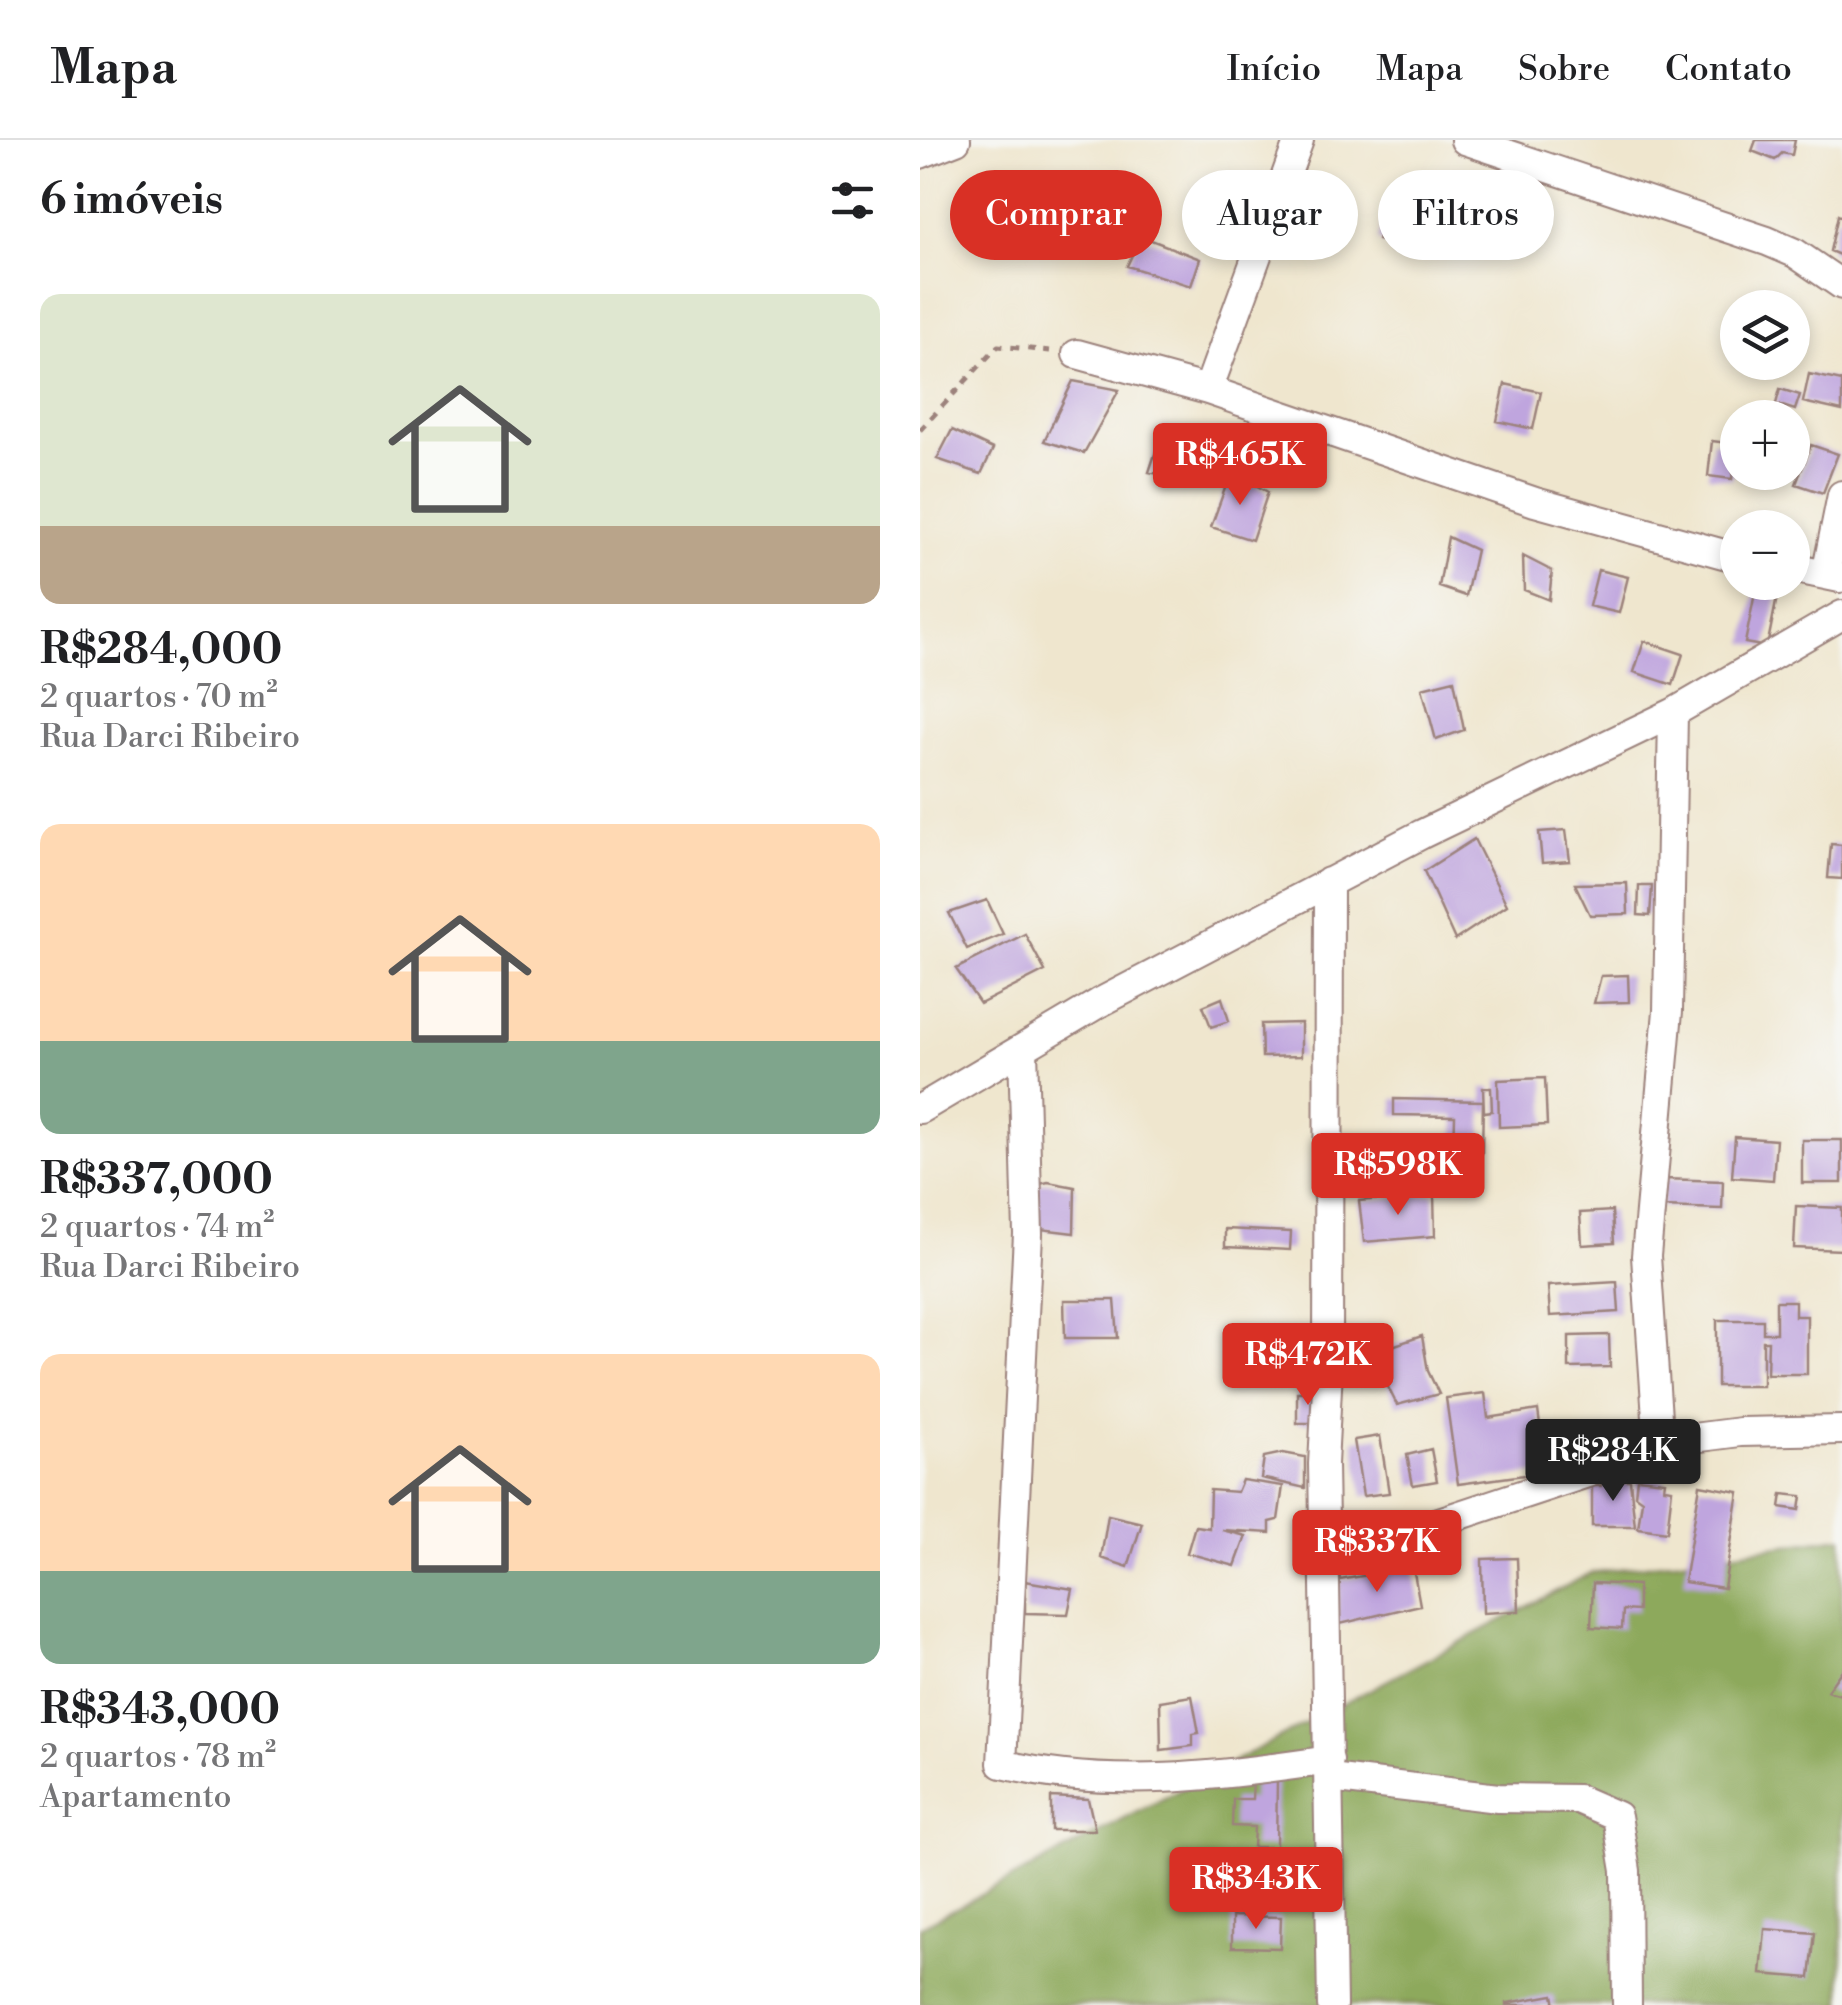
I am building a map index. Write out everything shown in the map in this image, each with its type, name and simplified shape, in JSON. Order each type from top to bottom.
[{"type":"street","points":[[920,154],[956,140]]},
{"type":"street","points":[[1208,390],[1299,140]]},
{"type":"street","points":[[1465,140],[1767,241],[1795,253],[1842,285]]},
{"type":"street","points":[[1077,354],[1208,390],[1534,502],[1720,553]]},
{"type":"street","points":[[1834,577],[1842,495]]},
{"type":"street","points":[[920,1109],[1023,1048],[1329,882],[1673,713],[1842,616]]},
{"type":"street","points":[[1659,1447],[1646,1256],[1668,1011],[1673,713]]},
{"type":"street","points":[[1329,882],[1328,1369],[1323,1464],[1324,1714],[1330,1769],[1332,2005]]},
{"type":"street","points":[[1023,1048],[1028,1234],[1002,1764],[1081,1774],[1220,1776],[1330,1769],[1498,1798],[1578,1799],[1618,1816],[1626,1871],[1627,2005]]},
{"type":"street","points":[[1326,1544],[1427,1526],[1659,1447],[1740,1432],[1842,1430]]},
{"type":"path","points":[[920,430],[998,346],[1077,354]]},
{"type":"green space","points":[[1842,1537],[1842,2005],[920,2005],[920,1927],[1591,1573]]},
{"type":"building","points":[[1756,140],[1795,140],[1792,155],[1782,153],[1775,160],[1752,151]]},
{"type":"building","points":[[1838,215],[1842,217],[1842,256],[1830,251]]},
{"type":"building","points":[[1162,244],[1182,252],[1182,260],[1200,260],[1191,286],[1127,266],[1130,260],[1162,260]]},
{"type":"building","points":[[1810,374],[1842,381],[1842,411],[1803,400]]},
{"type":"building","points":[[1073,381],[1119,390],[1084,453],[1044,441]]},
{"type":"building","points":[[1505,384],[1541,392],[1533,429],[1497,421]]},
{"type":"building","points":[[1780,389],[1800,395],[1798,400],[1777,400]]},
{"type":"building","points":[[1164,427],[1201,441],[1195,481],[1149,472]]},
{"type":"building","points":[[952,430],[993,449],[981,474],[937,459]]},
{"type":"building","points":[[1712,441],[1720,442],[1720,478],[1708,476]]},
{"type":"building","points":[[1810,448],[1838,454],[1823,493],[1810,489]]},
{"type":"building","points":[[1231,472],[1268,492],[1252,540],[1211,527]]},
{"type":"building","points":[[1448,537],[1476,550],[1466,596],[1439,587]]},
{"type":"building","points":[[1523,556],[1552,571],[1549,600],[1524,590]]},
{"type":"building","points":[[1598,570],[1628,577],[1619,613],[1589,606]]},
{"type":"building","points":[[1754,600],[1776,600],[1767,647],[1745,643]]},
{"type":"building","points":[[1644,641],[1683,654],[1673,685],[1634,672]]},
{"type":"building","points":[[1454,680],[1464,730],[1436,740],[1422,688]]},
{"type":"building","points":[[1566,830],[1570,861],[1542,863],[1539,832]]},
{"type":"building","points":[[1474,839],[1507,905],[1455,940],[1424,871]]},
{"type":"building","points":[[1831,844],[1842,845],[1842,879],[1828,878]]},
{"type":"building","points":[[1627,883],[1628,914],[1590,915],[1575,884]]},
{"type":"building","points":[[1639,886],[1652,886],[1650,916],[1638,915]]},
{"type":"building","points":[[987,900],[1003,934],[967,949],[949,913]]},
{"type":"building","points":[[1025,934],[1045,971],[980,1004],[956,969]]},
{"type":"building","points":[[1628,975],[1629,1002],[1594,1003],[1601,976]]},
{"type":"building","points":[[1222,998],[1229,1021],[1211,1027],[1203,1006]]},
{"type":"building","points":[[1301,1023],[1301,1056],[1262,1057],[1261,1024]]},
{"type":"building","points":[[1545,1078],[1547,1125],[1499,1127],[1498,1080]]},
{"type":"building","points":[[1483,1088],[1491,1088],[1492,1111],[1484,1112]]},
{"type":"building","points":[[1394,1099],[1483,1101],[1482,1153],[1454,1152],[1455,1116],[1394,1115]]},
{"type":"building","points":[[1735,1137],[1776,1140],[1773,1180],[1732,1177]]},
{"type":"building","points":[[1802,1140],[1842,1140],[1842,1183],[1802,1183]]},
{"type":"building","points":[[1663,1179],[1723,1181],[1722,1209],[1662,1207]]},
{"type":"building","points":[[1048,1182],[1075,1187],[1074,1233],[1032,1228],[1032,1186]]},
{"type":"building","points":[[1434,1194],[1435,1236],[1364,1242],[1359,1201]]},
{"type":"building","points":[[1796,1206],[1842,1208],[1842,1250],[1794,1248]]},
{"type":"building","points":[[1612,1211],[1614,1243],[1582,1245],[1580,1213]]},
{"type":"building","points":[[1225,1229],[1291,1232],[1290,1250],[1225,1247]]},
{"type":"building","points":[[1617,1282],[1619,1312],[1550,1316],[1548,1286]]},
{"type":"building","points":[[1064,1300],[1115,1300],[1118,1338],[1065,1338]]},
{"type":"building","points":[[1776,1301],[1795,1301],[1795,1316],[1807,1316],[1807,1374],[1767,1374],[1768,1341],[1763,1341],[1763,1386],[1717,1386],[1717,1320],[1763,1320],[1763,1333],[1776,1333]]},
{"type":"building","points":[[1609,1335],[1610,1367],[1569,1368],[1569,1336]]},
{"type":"building","points":[[1422,1336],[1428,1371],[1439,1394],[1397,1405],[1384,1379],[1380,1350]]},
{"type":"building","points":[[1297,1392],[1319,1392],[1320,1423],[1297,1423]]},
{"type":"building","points":[[1485,1393],[1488,1418],[1538,1410],[1546,1472],[1458,1484],[1446,1398]]},
{"type":"building","points":[[1380,1436],[1389,1493],[1363,1496],[1354,1440]]},
{"type":"building","points":[[1431,1449],[1437,1481],[1413,1485],[1407,1455]]},
{"type":"building","points":[[1283,1453],[1305,1457],[1305,1488],[1261,1478],[1264,1457]]},
{"type":"building","points":[[1637,1478],[1665,1481],[1664,1488],[1672,1489],[1667,1532],[1638,1528],[1642,1500],[1635,1495]]},
{"type":"building","points":[[1242,1480],[1283,1486],[1278,1520],[1270,1522],[1270,1533],[1222,1530],[1246,1536],[1235,1566],[1187,1553],[1195,1526],[1209,1528],[1210,1490],[1237,1492]]},
{"type":"building","points":[[1601,1480],[1630,1480],[1635,1526],[1592,1526],[1592,1486],[1601,1486]]},
{"type":"building","points":[[1700,1485],[1739,1492],[1724,1588],[1684,1582]]},
{"type":"building","points":[[1782,1494],[1802,1496],[1800,1510],[1780,1507]]},
{"type":"building","points":[[1108,1515],[1142,1523],[1128,1567],[1101,1558]]},
{"type":"building","points":[[1378,1549],[1381,1567],[1341,1574],[1338,1559]]},
{"type":"building","points":[[1517,1558],[1519,1611],[1483,1613],[1482,1559]]},
{"type":"building","points":[[1413,1567],[1420,1605],[1336,1625],[1340,1580]]},
{"type":"building","points":[[1025,1581],[1073,1589],[1068,1614],[1025,1613]]},
{"type":"building","points":[[1593,1583],[1638,1585],[1638,1611],[1623,1610],[1622,1629],[1591,1627]]},
{"type":"building","points":[[1842,1670],[1842,1695],[1827,1691]]},
{"type":"building","points":[[1192,1696],[1199,1733],[1193,1734],[1193,1746],[1161,1750],[1160,1701]]},
{"type":"building","points":[[1253,1780],[1277,1780],[1276,1847],[1253,1847],[1254,1827],[1232,1826],[1233,1799],[1252,1799]]},
{"type":"building","points":[[1051,1797],[1088,1799],[1095,1830],[1051,1830]]},
{"type":"building","points":[[1214,1878],[1254,1879],[1253,1909],[1213,1908]]},
{"type":"building","points":[[1232,1916],[1281,1917],[1280,1948],[1232,1947]]},
{"type":"building","points":[[1765,1929],[1815,1933],[1810,1978],[1761,1974]]},
{"type":"building","points":[[1553,1995],[1555,2005],[1507,2005],[1507,2003]]}]
